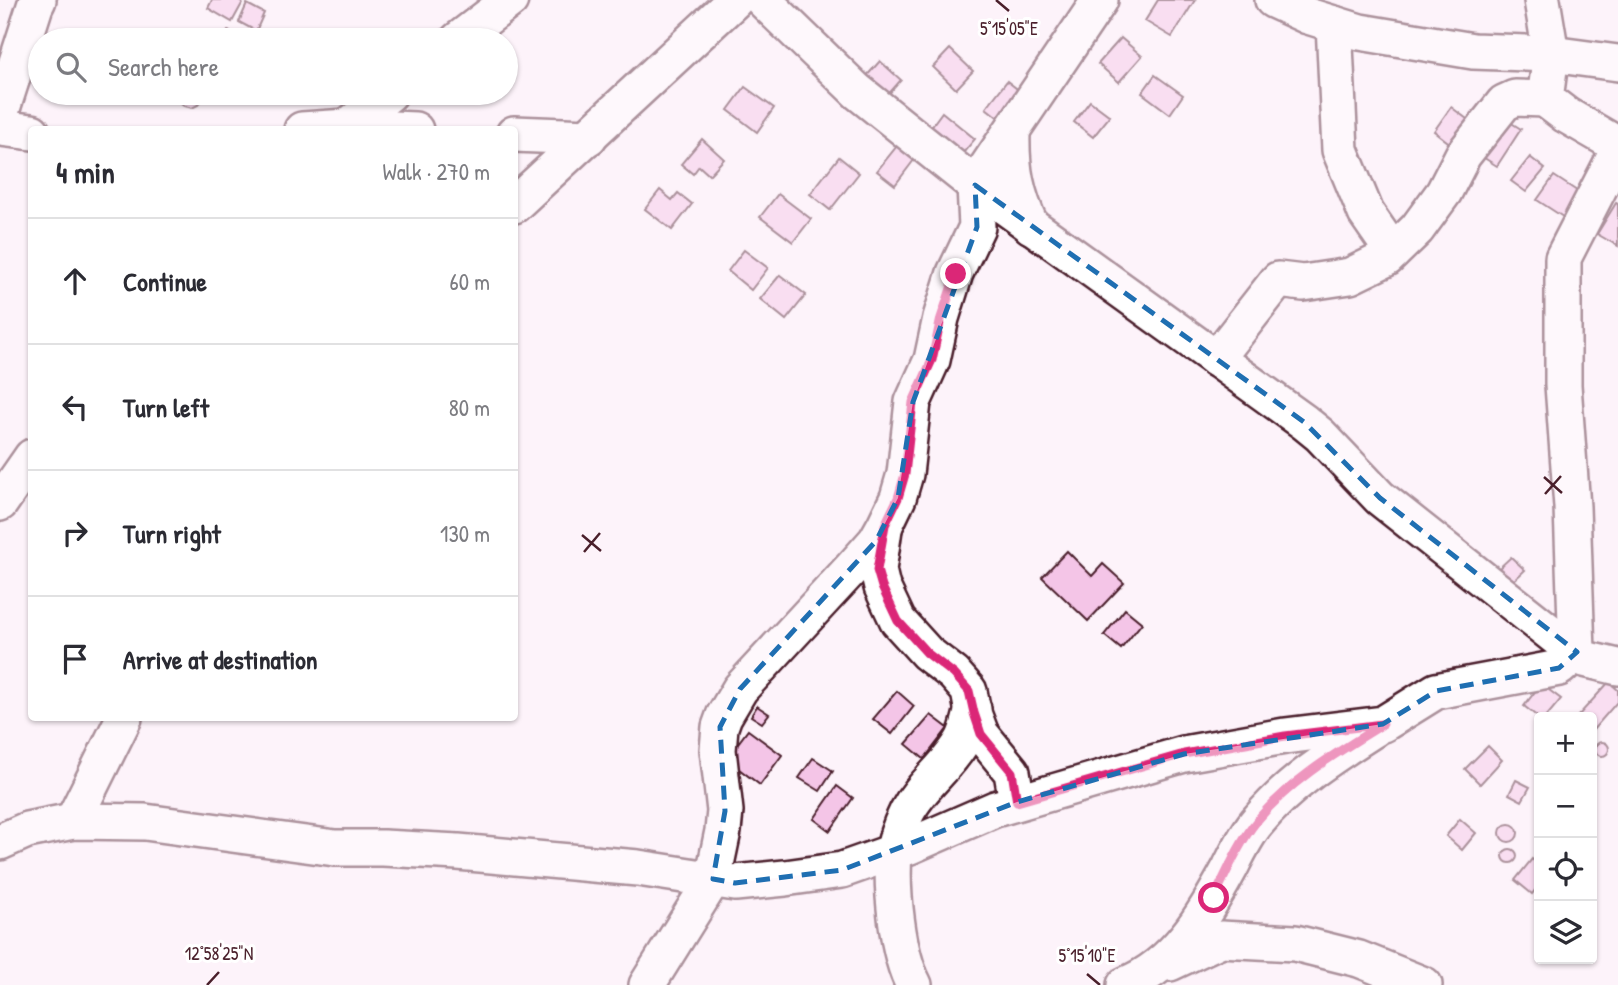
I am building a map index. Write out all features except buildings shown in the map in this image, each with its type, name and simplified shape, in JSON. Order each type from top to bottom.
[{"type":"street","points":[[0,115],[38,0]]},
{"type":"street","points":[[474,28],[510,0]]},
{"type":"street","points":[[518,201],[735,0]]},
{"type":"street","points":[[763,0],[857,92],[975,185],[1304,422],[1320,435],[1380,498],[1562,642],[1618,681]]},
{"type":"street","points":[[647,985],[713,879],[725,811],[718,750],[724,716],[740,689],[876,541],[885,525],[898,498],[905,474],[913,402],[932,360],[941,318],[956,274],[977,227],[975,185],[1100,0]]},
{"type":"street","points":[[1272,0],[1308,16],[1360,32],[1474,51],[1551,54],[1618,63]]},
{"type":"street","points":[[1542,0],[1551,54],[1545,99]]},
{"type":"street","points":[[1334,24],[1340,150],[1366,213],[1393,252]]},
{"type":"street","points":[[1216,359],[1278,280],[1303,284],[1350,276],[1387,258],[1417,229],[1444,192],[1463,155],[1504,103],[1516,98],[1545,99],[1566,115],[1618,145]]},
{"type":"street","points":[[348,126],[375,105]]},
{"type":"street","points":[[0,128],[28,132]]},
{"type":"street","points":[[1012,132],[1011,157],[1015,184],[1031,226]]},
{"type":"street","points":[[518,134],[589,137]]},
{"type":"street","points":[[1581,655],[1563,385],[1563,258],[1618,151]]},
{"type":"street","points":[[0,503],[28,463]]},
{"type":"street","points":[[885,525],[877,570],[898,621],[927,653],[954,674],[969,691],[981,734],[1012,772],[1017,802]]},
{"type":"street","points":[[1138,979],[1163,963],[1192,931],[1214,898],[1255,824],[1281,796],[1321,764],[1436,691],[1559,668],[1581,655],[1618,667]]},
{"type":"street","points":[[914,985],[902,949],[895,902],[894,851],[907,812],[964,739],[973,709]]},
{"type":"street","points":[[73,821],[123,721]]},
{"type":"street","points":[[0,842],[27,830],[73,821],[145,822],[335,848],[458,852],[638,868],[735,883],[842,870],[995,809],[1184,754],[1285,736],[1383,724]]},
{"type":"street","points":[[1138,979],[1221,939],[1296,943],[1351,972],[1424,985]]},
{"type":"highlighted area","points":[[975,185],[1304,422],[1380,498],[1577,652],[1559,668],[1436,691],[1383,724],[1184,754],[1017,802],[842,870],[735,883],[713,879],[725,811],[720,727],[740,689],[876,541],[898,498],[913,402],[977,227]]},
{"type":"route","points":[[956,274],[941,318],[932,360],[913,402],[905,474],[898,498],[885,525],[877,570],[898,621],[927,653],[954,674],[969,691],[981,734],[1012,772],[1017,802],[1184,754],[1285,736],[1383,724],[1321,764],[1281,796],[1255,824],[1214,898]]}]
